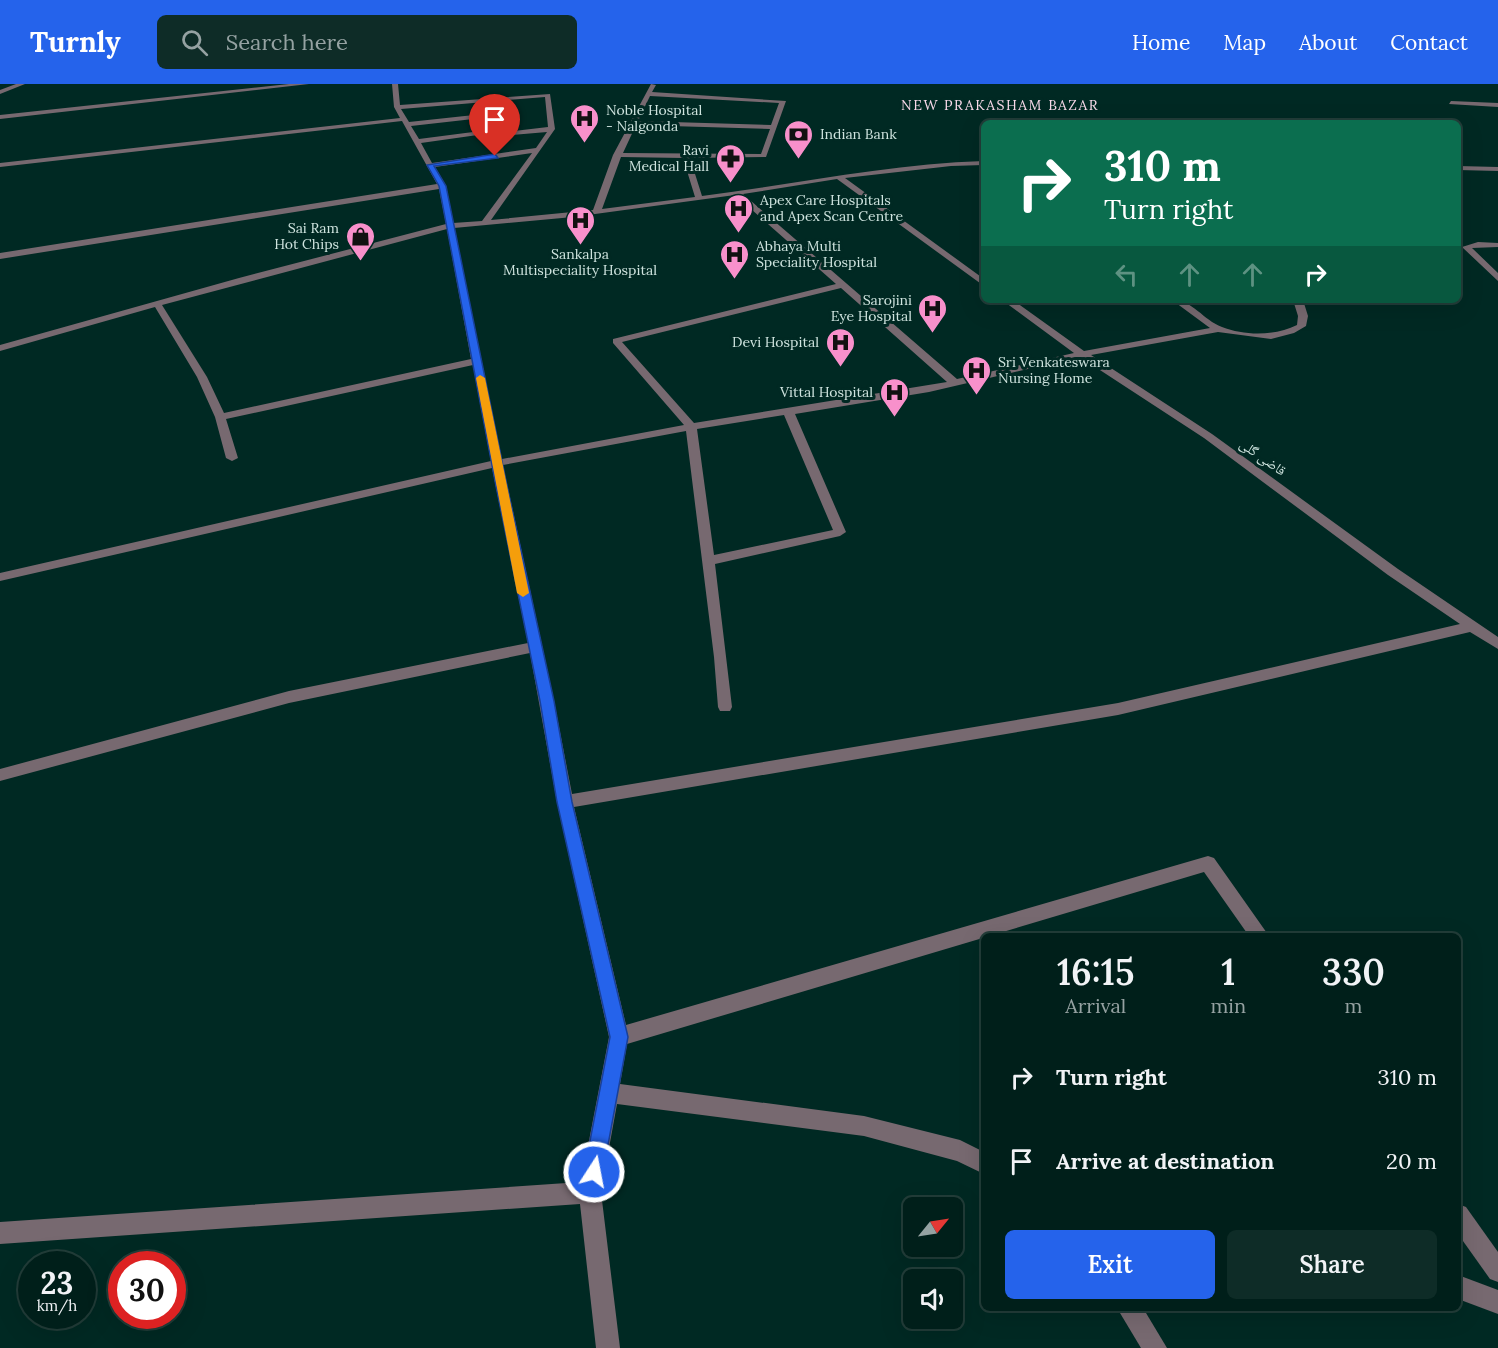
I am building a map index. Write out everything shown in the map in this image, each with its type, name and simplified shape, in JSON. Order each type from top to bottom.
[{"type":"street","points":[[0,92],[22,84]]},
{"type":"street","points":[[0,117],[306,84]]},
{"type":"street","points":[[395,84],[397,107],[442,186],[547,701],[565,802],[619,1037],[590,1192],[608,1348]]},
{"type":"street","points":[[597,211],[617,155],[654,84]]},
{"type":"street","points":[[493,99],[497,92]]},
{"type":"street","points":[[617,155],[764,156],[783,100],[648,94]]},
{"type":"street","points":[[397,107],[548,95],[552,129],[485,222]]},
{"type":"street","points":[[1451,103],[1498,105]]},
{"type":"street","points":[[0,165],[502,114],[512,133],[552,129]]},
{"type":"street","points":[[632,123],[773,127]]},
{"type":"street","points":[[418,141],[508,129]]},
{"type":"street","points":[[430,165],[539,150]]},
{"type":"street","points":[[686,156],[699,198]]},
{"type":"street","points":[[0,348],[449,226],[597,211],[838,177],[951,164],[981,163]]},
{"type":"street","points":[[1461,168],[1498,169]]},
{"type":"street","points":[[838,177],[981,281]]},
{"type":"street","points":[[0,256],[442,186]]},
{"type":"street","points":[[737,193],[955,383]]},
{"type":"street","points":[[1498,245],[1478,244],[1466,247],[1498,279]]},
{"type":"street","points":[[966,270],[981,268]]},
{"type":"street","points":[[725,707],[721,657],[691,427],[616,341],[843,285]]},
{"type":"street","name":"قاضی گلی","points":[[1011,303],[1082,354],[1208,436],[1393,572],[1498,644]]},
{"type":"street","points":[[1181,303],[1218,329]]},
{"type":"street","points":[[0,578],[497,463],[691,427],[955,383],[1082,354],[1218,329],[1276,337],[1288,334],[1301,326],[1303,316],[1299,303]]},
{"type":"street","points":[[157,304],[202,377],[220,417],[232,458]]},
{"type":"street","points":[[220,417],[477,361]]},
{"type":"street","points":[[708,561],[840,532],[788,411]]},
{"type":"street","points":[[565,802],[1118,709],[1474,626]]},
{"type":"street","points":[[0,775],[289,697],[535,647]]},
{"type":"street","points":[[619,1037],[1208,863],[1258,933]]},
{"type":"street","points":[[609,1093],[864,1126],[960,1151],[981,1162]]},
{"type":"street","points":[[0,1233],[590,1192]]},
{"type":"street","points":[[1461,1219],[1498,1271]]},
{"type":"street","points":[[1461,1288],[1498,1302]]},
{"type":"street","points":[[1131,1311],[1155,1348]]},
{"type":"slow traffic","points":[[480,378],[523,593]]},
{"type":"place","name":"Noble Hospital - Nalgonda","points":[[585,144]]},
{"type":"place","name":"Indian Bank","points":[[799,160]]},
{"type":"place","name":"Ravi Medical Hall","points":[[730,184]]},
{"type":"place","name":"Apex Care Hospitals and Apex Scan Centre","points":[[739,234]]},
{"type":"place","name":"Sankalpa Multispeciality Hospital","points":[[580,246]]},
{"type":"place","name":"Sai Ram Hot Chips","points":[[360,262]]},
{"type":"place","name":"Abhaya Multi Speciality Hospital","points":[[735,280]]},
{"type":"place","name":"Sarojini Eye Hospital","points":[[933,334]]},
{"type":"place","name":"Devi Hospital","points":[[840,368]]},
{"type":"place","name":"Sri Venkateswara Nursing Home","points":[[977,396]]},
{"type":"place","name":"Vittal Hospital","points":[[894,418]]},
{"type":"district","name":"NEW PRAKASHAM BAZAR","points":[[1000,105]]},
{"type":"route","points":[[495,156],[430,165],[442,186],[501,486],[547,701],[565,802],[619,1037],[594,1172]]}]
